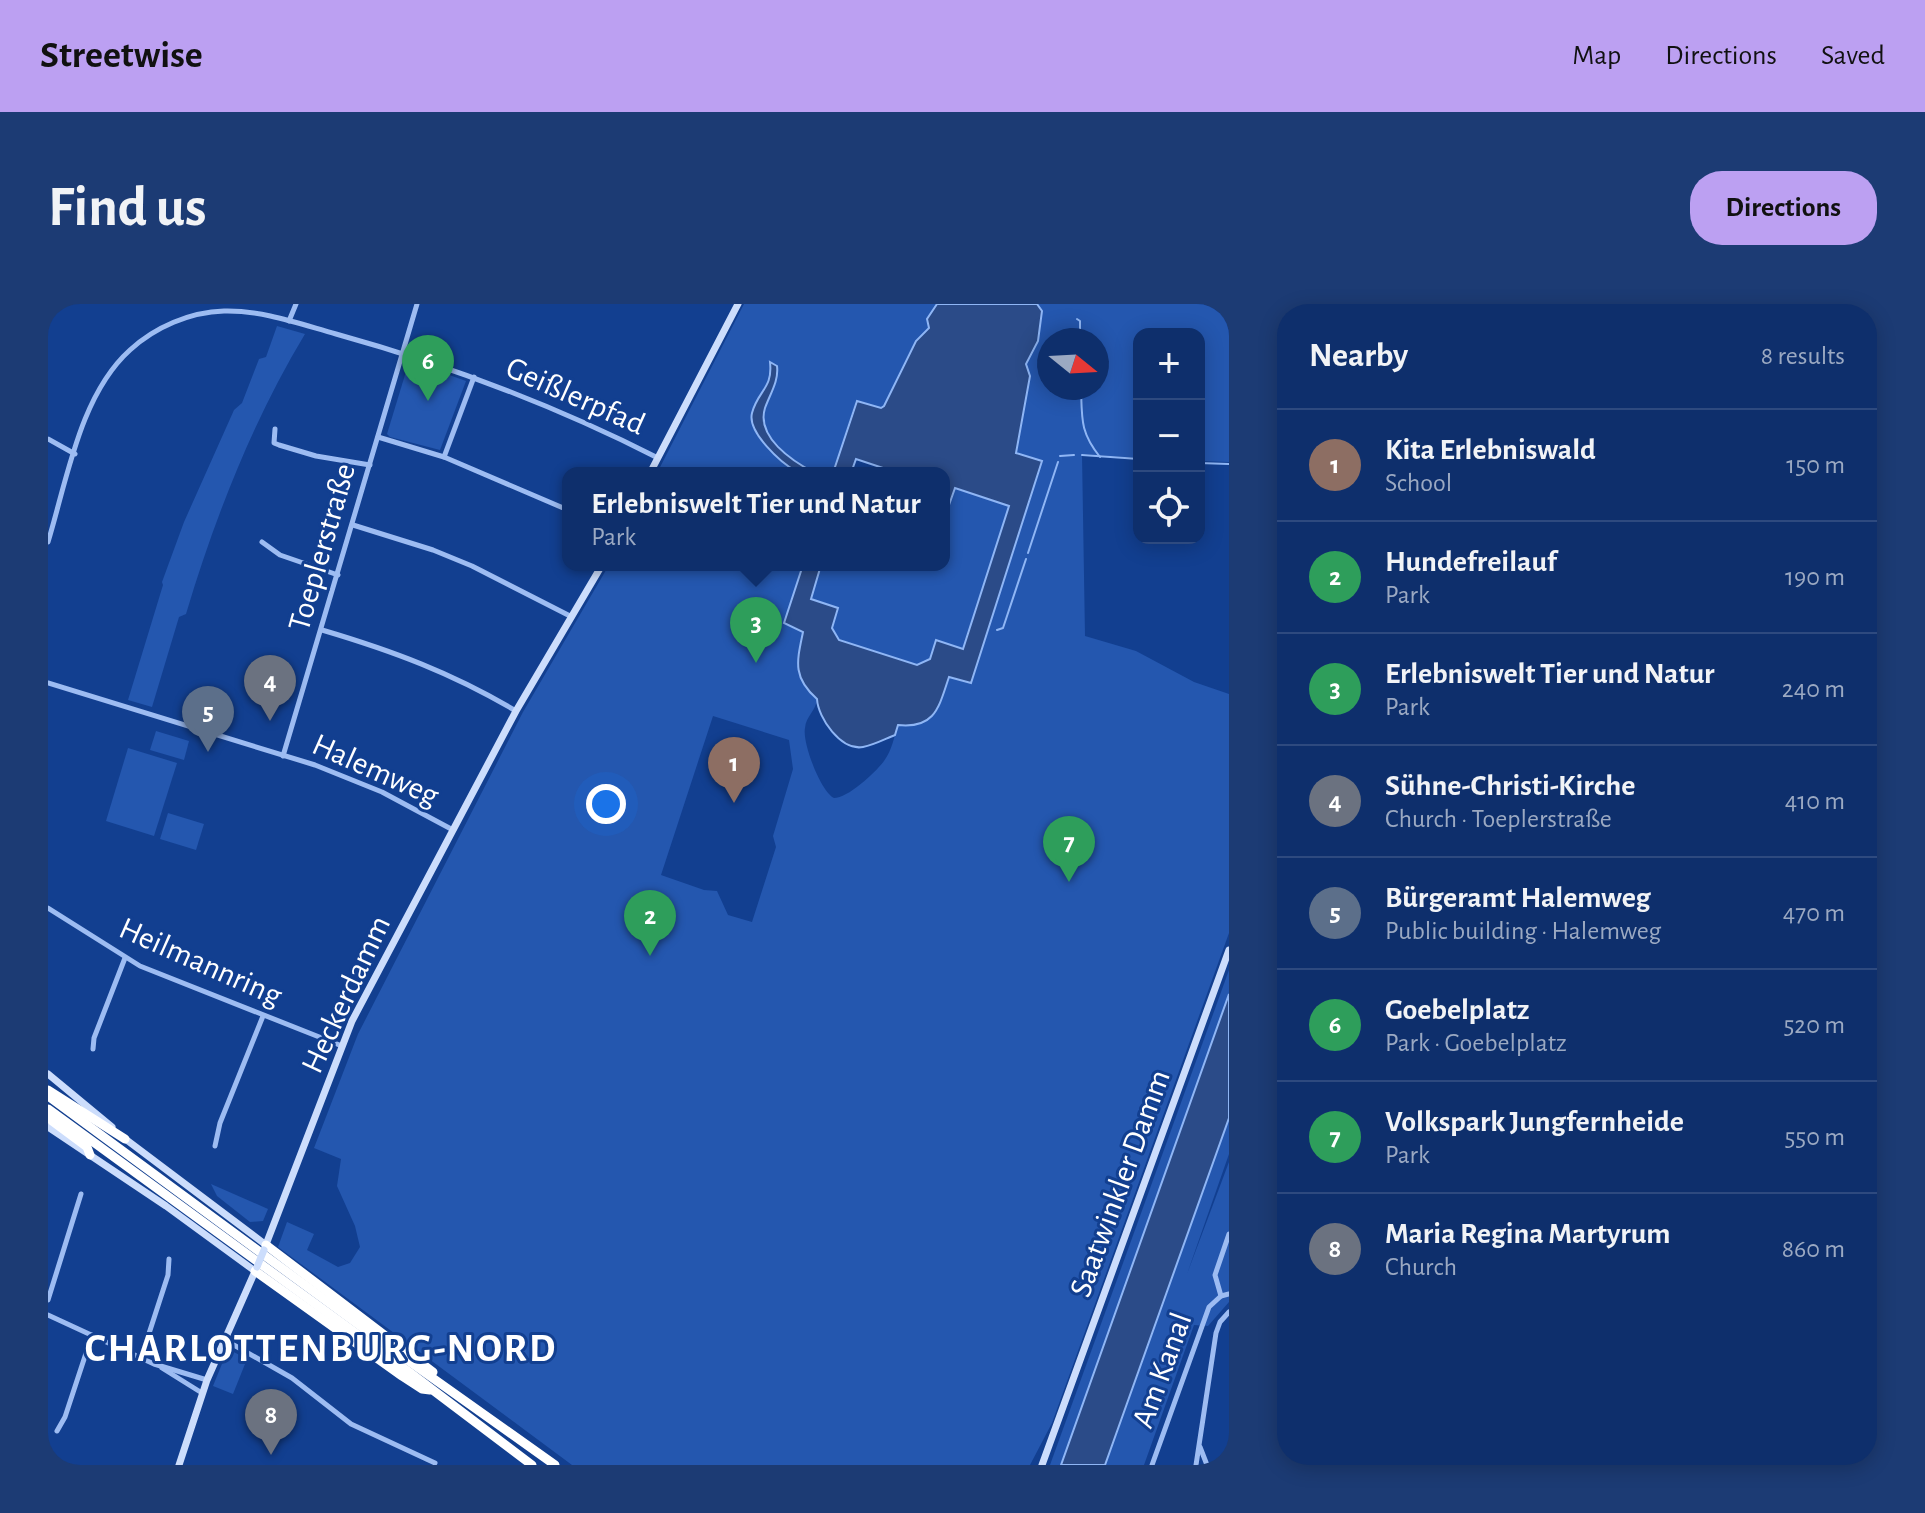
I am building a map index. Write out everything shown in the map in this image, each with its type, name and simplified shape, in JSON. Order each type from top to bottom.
[{"type":"highway","points":[[48,1093],[125,1139]]},
{"type":"highway","points":[[48,1093],[555,1465]]},
{"type":"highway","points":[[48,1109],[532,1465]]},
{"type":"highway","points":[[48,1118],[87,1147],[90,1155]]},
{"type":"highway","points":[[265,1248],[416,1356],[453,1392]]},
{"type":"highway","points":[[256,1269],[402,1376],[422,1389],[433,1391]]},
{"type":"street","points":[[289,321],[296,304]]},
{"type":"street","name":"Toeplerstraße","points":[[283,756],[417,304]]},
{"type":"street","points":[[653,467],[738,304]]},
{"type":"street","points":[[48,542],[97,391],[114,366],[144,338],[166,326],[206,313],[250,312],[404,352]]},
{"type":"street","name":"Geißlerpfad","points":[[404,352],[552,407],[658,458]]},
{"type":"street","points":[[444,457],[474,377]]},
{"type":"street","points":[[275,429],[274,443],[279,445],[316,456],[370,465]]},
{"type":"street","points":[[378,437],[444,457],[562,507]]},
{"type":"street","points":[[48,439],[75,454]]},
{"type":"street","points":[[353,525],[433,550],[472,566],[572,617]]},
{"type":"street","points":[[262,542],[280,555],[338,575]]},
{"type":"street","name":"Heckerdamm","points":[[179,1465],[207,1380],[265,1248],[352,1021],[516,711],[599,571]]},
{"type":"street","points":[[322,630],[446,673],[516,711]]},
{"type":"street","name":"Halemweg","points":[[48,683],[315,765],[382,792],[454,830]]},
{"type":"street","name":"Heilmannring","points":[[48,908],[125,958],[180,984],[342,1046]]},
{"type":"street","name":"Saatwinkler Damm","points":[[1040,1465],[1055,1433],[1229,950]]},
{"type":"street","points":[[93,1049],[94,1038],[125,958]]},
{"type":"street","points":[[215,1146],[216,1134],[263,1016]]},
{"type":"street","points":[[48,1074],[125,1139],[265,1248]]},
{"type":"street","points":[[48,1127],[256,1269]]},
{"type":"street","points":[[48,1300],[81,1194]]},
{"type":"street","points":[[1229,1234],[1215,1275],[1221,1296],[1229,1294]]},
{"type":"street","points":[[141,1358],[168,1275],[169,1259]]},
{"type":"street","name":"Am Kanal","points":[[1152,1465],[1209,1307],[1221,1296]]},
{"type":"street","points":[[1196,1465],[1216,1333],[1229,1312]]},
{"type":"street","points":[[48,1315],[154,1364],[202,1393]]},
{"type":"street","points":[[57,1431],[65,1417],[92,1335]]},
{"type":"street","points":[[225,1340],[292,1378],[351,1424],[435,1463]]},
{"type":"street","points":[[154,1364],[207,1380]]},
{"type":"street","points":[[1200,1436],[1200,1448],[1207,1465]]},
{"type":"shaded area","points":[[744,304],[937,304],[927,319],[929,328],[916,341],[884,406],[881,408],[856,401],[835,467],[804,467],[786,454],[766,432],[764,410],[778,375],[771,368],[769,382],[759,398],[752,422],[758,436],[791,467],[660,467]]},
{"type":"shaded area","points":[[937,304],[1037,304],[1042,311],[1040,328],[1037,328],[1037,343],[1026,364],[1030,376],[1016,453],[1042,461],[971,683],[949,677],[938,706],[928,719],[911,725],[898,725],[895,735],[867,746],[855,747],[832,732],[818,707],[817,699],[800,676],[798,660],[803,632],[784,623],[801,571],[819,571],[811,599],[838,608],[832,628],[839,640],[917,665],[930,659],[936,640],[963,649],[1009,506],[955,488],[950,502],[950,467],[880,467],[856,459],[853,467],[835,467],[857,401],[881,408],[884,406],[916,341],[929,328],[927,319]]},
{"type":"shaded area","points":[[1037,304],[1229,304],[1229,462],[1205,461],[1205,328],[1133,328],[1133,458],[1082,454],[1085,636],[1136,651],[1194,682],[1229,694],[1229,933],[1052,1423],[1030,1465],[572,1465],[278,1247],[287,1222],[314,1234],[307,1250],[338,1267],[350,1263],[360,1247],[355,1226],[337,1186],[341,1159],[314,1148],[358,1034],[523,712],[605,571],[801,571],[784,623],[803,632],[799,668],[804,684],[817,699],[806,724],[806,744],[818,777],[834,798],[854,789],[880,766],[889,752],[898,725],[938,709],[949,676],[970,683],[1041,461],[1016,454],[1029,373],[1026,364],[1037,337],[1037,400],[1109,400],[1109,328],[1039,328]],"holes":[[[713,716],[789,740],[793,769],[773,836],[776,847],[752,922],[728,915],[717,891],[704,890],[661,875]]]},
{"type":"shaded area","points":[[277,326],[305,334],[269,400],[237,470],[186,614],[179,617],[152,707],[128,700],[162,582],[184,522],[234,410],[242,403],[259,359],[266,357]]},
{"type":"shaded area","points":[[413,362],[466,381],[440,450],[387,434],[408,365]]},
{"type":"shaded area","points":[[770,362],[777,366],[777,372],[765,408],[766,429],[778,447],[805,467],[790,467],[774,454],[760,438],[752,421],[752,413],[770,371]]},
{"type":"shaded area","points":[[954,488],[1009,506],[963,649],[917,665],[839,640],[810,599],[819,571],[950,571],[950,501]]},
{"type":"shaded area","points":[[156,731],[189,741],[184,760],[150,750]]},
{"type":"shaded area","points":[[128,748],[177,763],[154,836],[106,821]]},
{"type":"shaded area","points":[[168,813],[204,824],[196,850],[160,839]]},
{"type":"shaded area","points":[[1229,970],[1229,994],[1061,1465],[1050,1465]]},
{"type":"shaded area","points":[[1229,994],[1229,1118],[1105,1465],[1061,1465]]},
{"type":"shaded area","points":[[1229,1118],[1229,1154],[1187,1274],[1229,1162],[1229,1302],[1208,1326],[1194,1325],[1144,1465],[1105,1465]]},
{"type":"shaded area","points":[[211,1184],[268,1209],[263,1221],[250,1222],[217,1196]]},
{"type":"shaded area","points":[[228,1349],[247,1359],[233,1394],[213,1386]]},
{"type":"waterway","points":[[1077,319],[1080,328]]},
{"type":"waterway","points":[[1081,400],[1085,432],[1100,457]]},
{"type":"waterway","points":[[1060,456],[1074,455]]},
{"type":"waterway","points":[[1082,455],[1133,459]]},
{"type":"waterway","points":[[1028,553],[1058,462]]},
{"type":"waterway","points":[[1205,463],[1229,464]]},
{"type":"waterway","points":[[997,630],[1003,628],[1026,559]]},
{"type":"place","name":"Goebelplatz","points":[[428,401]]},
{"type":"place","name":"Erlebniswelt Tier und Natur","points":[[756,663]]},
{"type":"place","name":"Sühne-Christi-Kirche","points":[[270,721]]},
{"type":"place","name":"Bürgeramt Halemweg","points":[[208,752]]},
{"type":"place","name":"Kita Erlebniswald","points":[[734,803]]},
{"type":"place","name":"Volkspark Jungfernheide","points":[[1069,882]]},
{"type":"place","name":"Hundefreilauf","points":[[650,956]]},
{"type":"place","name":"Maria Regina Martyrum","points":[[271,1455]]},
{"type":"district","name":"CHARLOTTENBURG-NORD","points":[[321,1347]]}]
